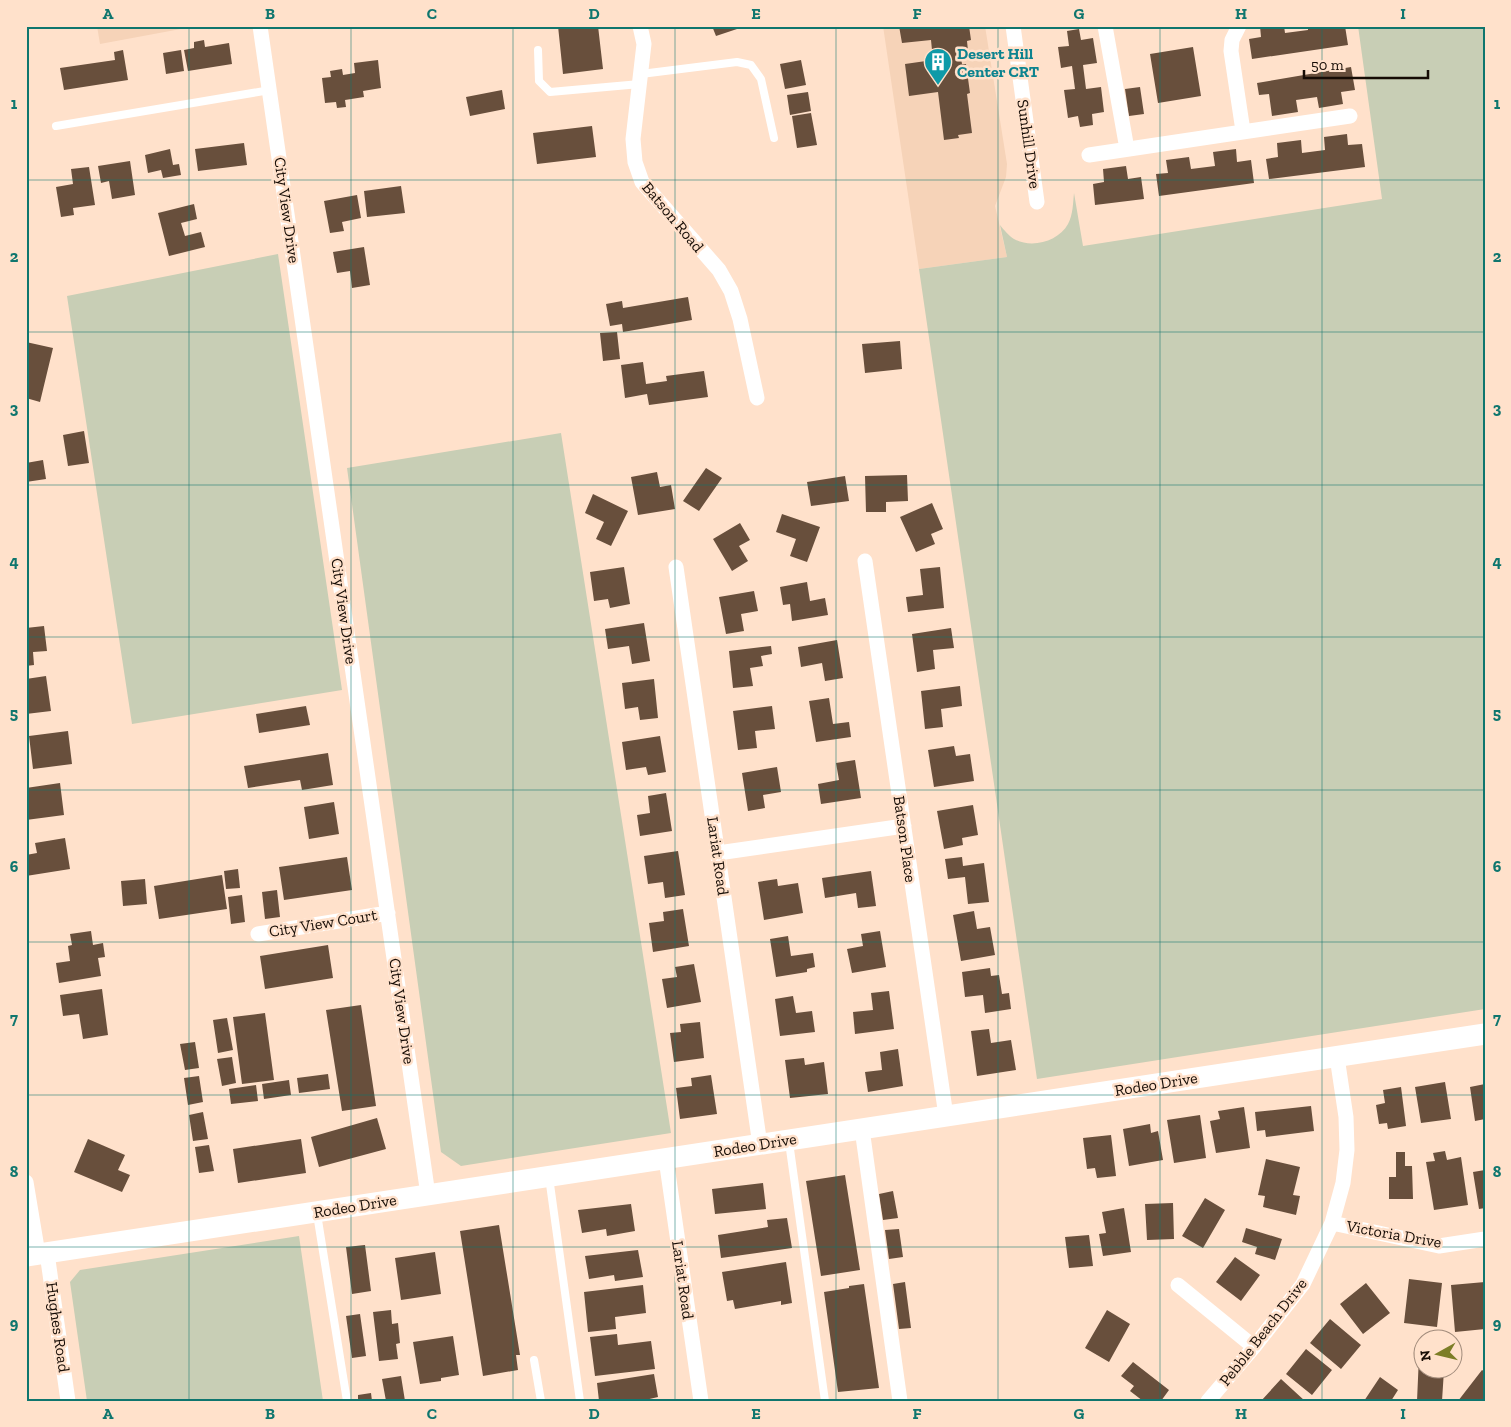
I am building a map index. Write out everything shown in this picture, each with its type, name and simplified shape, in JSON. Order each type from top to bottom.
[{"type":"street","name":"City View Drive","points":[[260,26],[428,1195]]},
{"type":"street","name":"Batson Road","points":[[640,26],[644,44],[633,139],[635,162],[642,182],[719,270],[731,291],[740,319],[757,398]]},
{"type":"street","name":"Sunhill Drive","points":[[1013,26],[1037,202]]},
{"type":"street","points":[[1105,26],[1127,149]]},
{"type":"street","points":[[1239,26],[1232,40],[1231,51],[1244,131]]},
{"type":"street","points":[[1089,155],[1350,116]]},
{"type":"street","name":"Batson Place","points":[[866,561],[946,1116]]},
{"type":"street","name":"Lariat Road","points":[[676,567],[760,1145]]},
{"type":"street","points":[[718,853],[904,826]]},
{"type":"street","name":"City View Court","points":[[258,934],[388,913]]},
{"type":"street","name":"Rodeo Drive","points":[[37,1255],[1485,1034]]},
{"type":"street","name":"Pebble Beach Drive","points":[[1208,1401],[1254,1347],[1303,1284],[1332,1223],[1343,1183],[1347,1150],[1346,1117],[1337,1057]]},
{"type":"street","points":[[862,1129],[895,1400]]},
{"type":"street","name":"Lariat Road","points":[[666,1159],[701,1401]]},
{"type":"street","name":"Hughes Road","points":[[26,1182],[37,1255],[68,1401]]},
{"type":"street","name":"Victoria Drive","points":[[1332,1223],[1439,1246],[1485,1239]]},
{"type":"street","points":[[1178,1285],[1254,1347]]},
{"type":"lane","points":[[538,50],[539,81],[550,92],[737,62],[751,65],[761,79],[774,138]]},
{"type":"lane","points":[[56,126],[270,90]]},
{"type":"lane","points":[[789,1140],[825,1401]]},
{"type":"lane","points":[[549,1177],[580,1401]]},
{"type":"lane","points":[[316,1212],[347,1401]]},
{"type":"lane","points":[[534,1360],[541,1401]]},
{"type":"shaded area","points":[[97,26],[197,26],[100,44]]},
{"type":"shaded area","points":[[883,26],[985,26],[1007,164],[1006,177],[995,206],[1007,257],[919,269]]},
{"type":"green space","points":[[1358,26],[1485,26],[1485,1009],[1037,1079],[919,269],[1007,257],[1000,225],[1012,238],[1021,242],[1037,243],[1052,239],[1064,230],[1070,220],[1074,193],[1083,246],[1382,199]]},
{"type":"green space","points":[[278,254],[342,690],[132,724],[67,296]]},
{"type":"green space","points":[[561,433],[671,1133],[461,1166],[441,1152],[347,468]]},
{"type":"green space","points":[[299,1236],[323,1401],[87,1401],[70,1282],[80,1270]]},
{"type":"building","points":[[558,26],[598,26],[603,69],[563,74]]},
{"type":"building","points":[[712,26],[736,26],[737,29],[716,36]]},
{"type":"building","name":"Desert Hill Center CRT","points":[[899,26],[969,26],[971,40],[967,41],[968,51],[960,52],[962,64],[966,64],[970,93],[967,94],[972,133],[958,135],[959,138],[944,140],[938,92],[909,96],[905,64],[933,60],[931,40],[902,43]]},
{"type":"building","points":[[1260,26],[1284,26],[1285,33],[1308,30],[1308,26],[1345,26],[1348,45],[1252,59],[1249,39],[1261,37]]},
{"type":"building","points":[[1079,29],[1081,40],[1093,38],[1097,63],[1083,65],[1086,89],[1101,87],[1104,112],[1092,114],[1093,125],[1080,127],[1078,116],[1068,118],[1064,90],[1075,89],[1072,66],[1061,68],[1058,47],[1069,46],[1067,31]]},
{"type":"building","points":[[204,40],[205,47],[229,43],[232,64],[188,71],[184,50],[194,48],[194,42]]},
{"type":"building","points":[[1193,47],[1201,96],[1158,103],[1150,54]]},
{"type":"building","points":[[123,50],[128,80],[64,90],[60,68],[115,60],[114,52]]},
{"type":"building","points":[[181,50],[184,71],[166,74],[163,53]]},
{"type":"building","points":[[378,60],[381,88],[363,91],[364,97],[345,100],[346,107],[337,108],[336,102],[325,103],[322,78],[331,77],[330,71],[342,69],[343,75],[355,73],[354,63]]},
{"type":"building","points":[[801,60],[806,85],[785,89],[780,64]]},
{"type":"building","points":[[1351,67],[1355,90],[1341,92],[1343,104],[1319,108],[1317,97],[1296,100],[1298,112],[1272,116],[1269,94],[1259,95],[1257,83]]},
{"type":"building","points":[[1140,87],[1144,114],[1129,116],[1125,89]]},
{"type":"building","points":[[502,90],[505,109],[470,116],[466,97]]},
{"type":"building","points":[[808,92],[811,111],[790,115],[787,95]]},
{"type":"building","points":[[811,113],[817,145],[797,148],[792,116]]},
{"type":"building","points":[[592,126],[596,157],[537,164],[533,133]]},
{"type":"building","points":[[1347,134],[1348,145],[1362,144],[1365,167],[1269,179],[1266,159],[1278,157],[1277,143],[1301,140],[1302,153],[1325,150],[1324,137]]},
{"type":"building","points":[[244,143],[247,165],[198,171],[195,149]]},
{"type":"building","points":[[170,149],[173,165],[179,164],[181,175],[163,178],[161,170],[148,173],[145,155]]},
{"type":"building","points":[[1236,149],[1237,162],[1251,160],[1254,183],[1159,196],[1156,174],[1168,173],[1166,160],[1189,157],[1191,169],[1215,166],[1213,152]]},
{"type":"building","points":[[130,161],[135,195],[112,199],[109,181],[101,183],[98,166]]},
{"type":"building","points":[[1126,166],[1128,179],[1141,177],[1144,199],[1095,205],[1093,184],[1104,182],[1103,169]]},
{"type":"building","points":[[89,167],[95,205],[73,208],[74,215],[61,217],[56,187],[73,184],[71,169]]},
{"type":"building","points":[[401,186],[405,213],[367,217],[364,191]]},
{"type":"building","points":[[357,195],[361,218],[342,222],[344,231],[330,233],[324,201]]},
{"type":"building","points":[[194,204],[197,219],[181,223],[185,236],[201,232],[205,247],[169,256],[158,213]]},
{"type":"building","points":[[364,247],[370,285],[352,288],[350,271],[337,273],[333,252]]},
{"type":"building","points":[[688,297],[692,320],[623,332],[622,324],[610,326],[606,304],[622,301],[623,308]]},
{"type":"building","points":[[617,332],[620,359],[603,361],[600,333]]},
{"type":"building","points":[[900,341],[902,369],[865,373],[862,344]]},
{"type":"building","points":[[26,342],[53,348],[40,402],[26,398]]},
{"type":"building","points":[[643,362],[646,384],[667,381],[666,376],[704,371],[708,397],[649,405],[647,394],[625,398],[621,365]]},
{"type":"building","points":[[84,431],[89,463],[68,466],[63,435]]},
{"type":"building","points":[[43,460],[46,479],[26,482],[26,463]]},
{"type":"building","points":[[706,468],[722,478],[699,511],[683,501]]},
{"type":"building","points":[[657,472],[660,487],[671,485],[675,509],[638,515],[631,477]]},
{"type":"building","points":[[907,475],[908,501],[886,502],[886,512],[866,512],[865,476]]},
{"type":"building","points":[[845,476],[849,501],[811,506],[807,482]]},
{"type":"building","points":[[593,494],[628,511],[611,546],[596,539],[604,522],[585,513]]},
{"type":"building","points":[[932,503],[943,529],[931,534],[935,544],[916,552],[900,517]]},
{"type":"building","points":[[782,514],[820,527],[807,562],[790,556],[796,539],[776,532]]},
{"type":"building","points":[[740,523],[750,540],[739,546],[748,561],[732,571],[713,539]]},
{"type":"building","points":[[624,567],[630,604],[610,608],[608,599],[594,601],[590,572]]},
{"type":"building","points":[[940,567],[944,608],[908,612],[906,597],[923,595],[920,569]]},
{"type":"building","points":[[807,582],[810,601],[825,598],[828,615],[792,621],[790,604],[783,605],[780,587]]},
{"type":"building","points":[[754,591],[758,611],[741,614],[744,631],[726,634],[719,597]]},
{"type":"building","points":[[644,623],[650,661],[632,664],[629,646],[608,649],[605,629]]},
{"type":"building","points":[[44,626],[47,651],[33,652],[34,665],[26,666],[26,628]]},
{"type":"building","points":[[951,628],[954,648],[933,650],[935,669],[917,672],[912,634]]},
{"type":"building","points":[[837,640],[843,678],[825,681],[822,663],[801,667],[798,647]]},
{"type":"building","points":[[771,646],[772,654],[761,656],[763,666],[750,668],[753,686],[733,688],[729,651]]},
{"type":"building","points":[[46,676],[51,711],[26,714],[26,679]]},
{"type":"building","points":[[654,679],[658,718],[640,720],[638,707],[625,709],[622,683]]},
{"type":"building","points":[[960,686],[962,706],[941,709],[943,727],[925,729],[921,691]]},
{"type":"building","points":[[829,698],[833,724],[849,722],[851,737],[816,742],[809,701]]},
{"type":"building","points":[[306,706],[310,725],[259,733],[256,714]]},
{"type":"building","points":[[772,706],[775,729],[755,731],[757,748],[738,750],[733,711]]},
{"type":"building","points":[[68,731],[72,764],[33,769],[29,736]]},
{"type":"building","points":[[660,736],[666,772],[648,775],[646,767],[626,770],[622,742]]},
{"type":"building","points":[[954,746],[956,756],[970,754],[974,781],[934,787],[928,750]]},
{"type":"building","points":[[328,753],[333,785],[302,790],[300,780],[248,788],[244,766]]},
{"type":"building","points":[[855,760],[861,798],[821,804],[818,784],[839,780],[836,763]]},
{"type":"building","points":[[777,767],[781,792],[763,795],[765,808],[748,811],[742,773]]},
{"type":"building","points":[[60,783],[64,815],[26,820],[26,788]]},
{"type":"building","points":[[666,793],[672,831],[640,836],[637,815],[650,813],[648,796]]},
{"type":"building","points":[[334,802],[339,834],[309,839],[304,807]]},
{"type":"building","points":[[973,805],[978,835],[962,838],[963,845],[944,849],[937,811]]},
{"type":"building","points":[[65,838],[70,869],[26,876],[26,855],[37,853],[35,843]]},
{"type":"building","points":[[678,851],[685,895],[665,898],[663,882],[648,884],[644,856]]},
{"type":"building","points":[[347,857],[352,890],[284,900],[279,867]]},
{"type":"building","points":[[962,857],[963,866],[984,863],[989,902],[968,904],[965,877],[948,879],[945,859]]},
{"type":"building","points":[[238,869],[240,888],[226,889],[224,871]]},
{"type":"building","points":[[871,871],[876,906],[858,908],[856,893],[825,898],[822,878]]},
{"type":"building","points":[[222,875],[227,909],[159,919],[154,886]]},
{"type":"building","points":[[145,879],[147,904],[123,906],[121,881]]},
{"type":"building","points":[[777,879],[778,886],[798,883],[803,913],[764,920],[758,882]]},
{"type":"building","points":[[277,890],[280,917],[265,919],[262,892]]},
{"type":"building","points":[[242,895],[245,922],[231,924],[228,897]]},
{"type":"building","points":[[683,909],[689,946],[653,952],[649,923],[664,921],[663,912]]},
{"type":"building","points":[[974,911],[977,929],[990,927],[995,955],[961,961],[953,915]]},
{"type":"building","points":[[91,931],[93,945],[103,943],[105,957],[98,958],[101,976],[59,983],[56,963],[70,961],[68,946],[72,945],[70,934]]},
{"type":"building","points":[[880,931],[886,967],[852,973],[847,949],[863,946],[861,934]]},
{"type":"building","points":[[788,936],[791,956],[813,953],[815,967],[807,969],[807,972],[776,977],[770,939]]},
{"type":"building","points":[[328,945],[333,978],[265,989],[260,956]]},
{"type":"building","points":[[694,964],[701,1002],[667,1008],[662,979],[677,977],[675,967]]},
{"type":"building","points":[[990,968],[991,976],[999,975],[1002,994],[1009,993],[1011,1009],[985,1013],[983,995],[965,997],[962,972]]},
{"type":"building","points":[[102,989],[108,1035],[83,1039],[79,1014],[63,1016],[60,995]]},
{"type":"building","points":[[889,991],[894,1029],[855,1034],[853,1012],[873,1010],[871,993]]},
{"type":"building","points":[[793,996],[796,1013],[812,1011],[815,1032],[780,1036],[775,999]]},
{"type":"building","points":[[361,1005],[376,1106],[342,1111],[326,1010]]},
{"type":"building","points":[[265,1013],[274,1080],[242,1084],[233,1017]]},
{"type":"building","points":[[227,1018],[233,1050],[218,1053],[213,1020]]},
{"type":"building","points":[[700,1022],[704,1058],[674,1062],[670,1033],[681,1032],[680,1024]]},
{"type":"building","points":[[989,1029],[991,1043],[1011,1040],[1016,1070],[977,1076],[971,1031]]},
{"type":"building","points":[[195,1042],[199,1068],[185,1070],[180,1044]]},
{"type":"building","points":[[898,1049],[903,1086],[868,1092],[865,1072],[882,1070],[880,1052]]},
{"type":"building","points":[[232,1057],[236,1083],[222,1086],[217,1059]]},
{"type":"building","points":[[804,1058],[805,1065],[824,1062],[828,1094],[790,1098],[785,1060]]},
{"type":"building","points":[[328,1074],[330,1089],[299,1093],[297,1078]]},
{"type":"building","points":[[711,1075],[717,1114],[680,1119],[676,1088],[692,1086],[691,1078]]},
{"type":"building","points":[[199,1076],[203,1102],[188,1105],[184,1078]]},
{"type":"building","points":[[289,1080],[291,1095],[264,1099],[262,1084]]},
{"type":"building","points":[[1445,1082],[1451,1119],[1421,1123],[1415,1087]]},
{"type":"building","points":[[1485,1084],[1485,1119],[1475,1121],[1470,1087]]},
{"type":"building","points":[[256,1085],[258,1101],[231,1104],[229,1089]]},
{"type":"building","points":[[1401,1087],[1406,1126],[1388,1129],[1387,1123],[1379,1124],[1376,1105],[1385,1103],[1383,1090]]},
{"type":"building","points":[[1311,1106],[1314,1131],[1266,1137],[1265,1130],[1257,1131],[1255,1112]]},
{"type":"building","points":[[1244,1107],[1250,1148],[1216,1153],[1210,1121],[1220,1119],[1218,1111]]},
{"type":"building","points":[[203,1112],[208,1139],[193,1141],[189,1115]]},
{"type":"building","points":[[1200,1115],[1206,1158],[1174,1163],[1167,1120]]},
{"type":"building","points":[[377,1118],[386,1149],[319,1167],[311,1137]]},
{"type":"building","points":[[1150,1124],[1151,1133],[1158,1131],[1163,1160],[1129,1166],[1123,1129]]},
{"type":"building","points":[[1111,1135],[1116,1176],[1097,1178],[1095,1168],[1087,1169],[1083,1138]]},
{"type":"building","points":[[88,1139],[125,1155],[118,1170],[130,1175],[122,1192],[74,1172]]},
{"type":"building","points":[[301,1139],[306,1173],[238,1183],[233,1149]]},
{"type":"building","points":[[209,1145],[214,1171],[199,1173],[195,1147]]},
{"type":"building","points":[[1445,1151],[1447,1160],[1461,1157],[1468,1205],[1434,1210],[1426,1162],[1435,1161],[1433,1153]]},
{"type":"building","points":[[1396,1152],[1405,1152],[1405,1166],[1412,1166],[1413,1199],[1389,1199],[1389,1177],[1396,1177]]},
{"type":"building","points":[[1266,1159],[1300,1167],[1293,1195],[1300,1196],[1296,1215],[1263,1207],[1265,1196],[1258,1195]]},
{"type":"building","points":[[1485,1170],[1485,1208],[1479,1209],[1473,1172]]},
{"type":"building","points":[[845,1175],[860,1270],[821,1276],[806,1181]]},
{"type":"building","points":[[763,1183],[766,1209],[715,1214],[712,1189]]},
{"type":"building","points":[[893,1191],[898,1218],[883,1220],[879,1194]]},
{"type":"building","points":[[1205,1198],[1225,1210],[1203,1248],[1182,1236]]},
{"type":"building","points":[[1173,1203],[1174,1239],[1147,1240],[1145,1204]]},
{"type":"building","points":[[631,1204],[635,1231],[607,1236],[606,1229],[582,1233],[578,1210]]},
{"type":"building","points":[[1124,1208],[1131,1252],[1103,1256],[1099,1234],[1106,1233],[1102,1212]]},
{"type":"building","points":[[787,1218],[792,1248],[721,1258],[718,1235],[768,1227],[767,1220]]},
{"type":"building","points":[[499,1225],[520,1355],[516,1355],[518,1370],[483,1376],[460,1231]]},
{"type":"building","points":[[1246,1228],[1282,1239],[1275,1260],[1255,1254],[1257,1247],[1242,1242]]},
{"type":"building","points":[[899,1229],[903,1257],[889,1259],[885,1230]]},
{"type":"building","points":[[1089,1235],[1093,1266],[1069,1268],[1065,1237]]},
{"type":"building","points":[[365,1245],[371,1291],[352,1294],[346,1247]]},
{"type":"building","points":[[638,1250],[643,1277],[615,1281],[614,1275],[589,1279],[585,1256]]},
{"type":"building","points":[[435,1252],[441,1294],[401,1300],[395,1258]]},
{"type":"building","points":[[1235,1257],[1260,1275],[1241,1301],[1216,1282]]},
{"type":"building","points":[[786,1262],[792,1303],[781,1305],[781,1301],[735,1309],[733,1300],[727,1301],[722,1272]]},
{"type":"building","points":[[1409,1279],[1442,1283],[1437,1327],[1404,1323]]},
{"type":"building","points":[[905,1282],[911,1328],[899,1329],[893,1284]]},
{"type":"building","points":[[1485,1282],[1485,1329],[1455,1330],[1451,1285]]},
{"type":"building","points":[[1366,1283],[1390,1313],[1363,1334],[1340,1304]]},
{"type":"building","points":[[864,1284],[879,1388],[838,1392],[824,1292]]},
{"type":"building","points":[[643,1285],[646,1313],[615,1317],[616,1329],[588,1332],[584,1292]]},
{"type":"building","points":[[391,1310],[392,1324],[398,1323],[400,1343],[396,1344],[398,1359],[379,1361],[373,1312]]},
{"type":"building","points":[[1107,1310],[1130,1324],[1109,1362],[1085,1348]]},
{"type":"building","points":[[360,1314],[366,1356],[352,1358],[346,1316]]},
{"type":"building","points":[[1330,1319],[1361,1345],[1341,1369],[1310,1343]]},
{"type":"building","points":[[617,1334],[618,1345],[651,1341],[655,1369],[595,1376],[590,1337]]},
{"type":"building","points":[[453,1336],[459,1375],[441,1378],[441,1381],[420,1384],[413,1342]]},
{"type":"building","points":[[1306,1349],[1332,1370],[1312,1395],[1286,1374]]},
{"type":"building","points":[[1133,1362],[1169,1390],[1161,1401],[1143,1401],[1130,1391],[1134,1386],[1121,1376]]},
{"type":"building","points":[[1482,1370],[1485,1372],[1485,1401],[1458,1401]]},
{"type":"building","points":[[654,1374],[658,1397],[641,1401],[599,1401],[597,1383]]},
{"type":"building","points":[[401,1376],[405,1401],[386,1401],[382,1379]]},
{"type":"building","points":[[1380,1377],[1398,1390],[1391,1401],[1364,1401]]},
{"type":"building","points":[[1281,1379],[1305,1401],[1261,1401]]},
{"type":"building","points":[[1418,1380],[1443,1380],[1442,1401],[1417,1401]]},
{"type":"building","points":[[371,1393],[372,1401],[358,1401],[358,1395]]},
{"type":"place","name":"Desert Hill Center CRT","points":[[938,86]]}]
